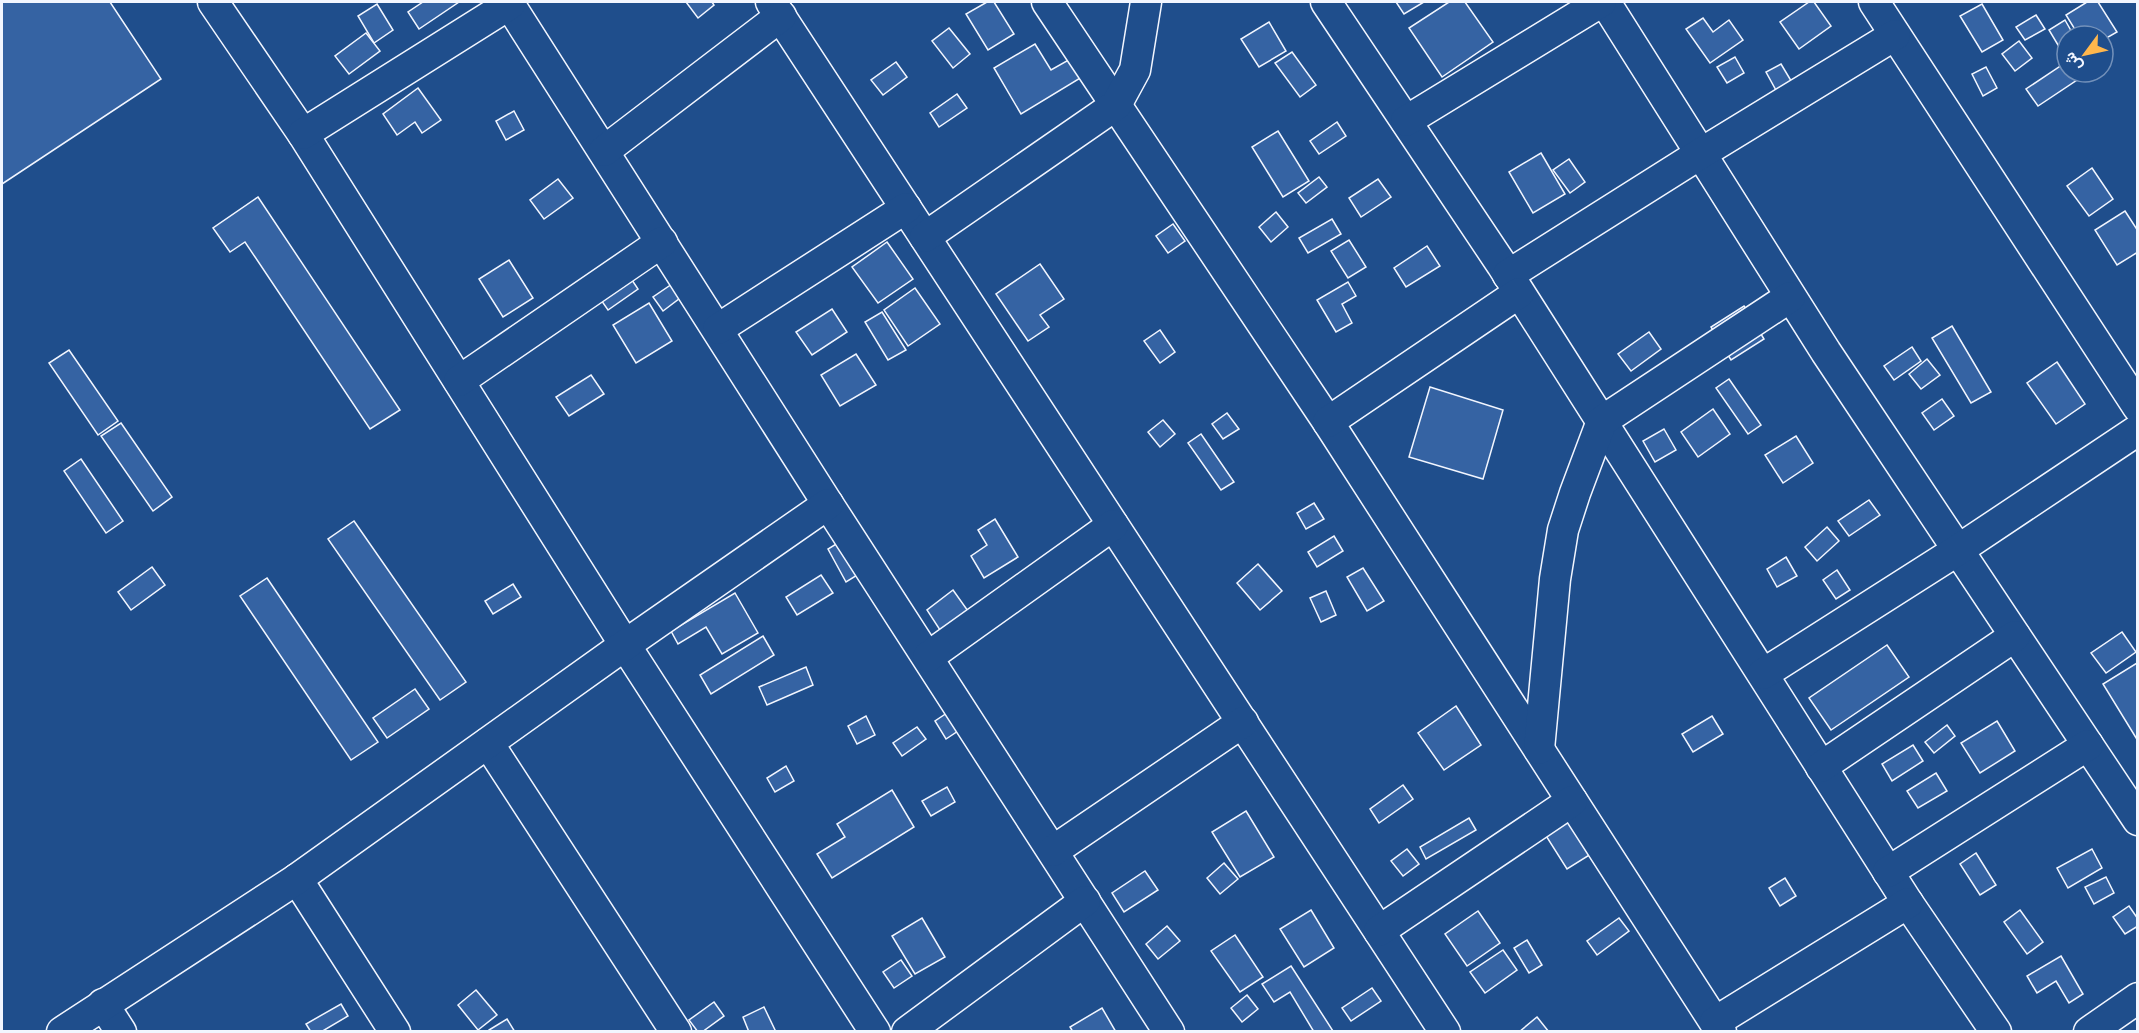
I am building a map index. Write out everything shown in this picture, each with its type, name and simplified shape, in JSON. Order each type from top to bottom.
[{"type":"street","points":[[213,2],[303,134],[625,645],[875,1032]]},
{"type":"street","points":[[1047,2],[1328,422],[1718,1027],[1908,903]]},
{"type":"street","points":[[925,237],[1116,105],[1135,70],[1146,2]]},
{"type":"street","points":[[1326,2],[1514,284],[1888,872],[1996,1032]]},
{"type":"street","points":[[1406,121],[1603,2],[1790,297],[2138,820]]},
{"type":"street","points":[[1874,2],[2138,407]]},
{"type":"street","points":[[303,134],[509,3],[828,504],[1169,1032]]},
{"type":"street","points":[[604,151],[776,9],[1445,1032]]},
{"type":"street","points":[[1328,422],[1514,284],[1700,154],[1895,35]]},
{"type":"street","points":[[718,329],[906,208]]},
{"type":"street","points":[[459,381],[663,242]]},
{"type":"street","points":[[1539,748],[1555,579],[1563,530],[1602,421],[1790,297]]},
{"type":"street","points":[[1763,674],[1958,550],[2138,430]]},
{"type":"street","points":[[62,1032],[297,879],[625,645],[828,504]]},
{"type":"street","points":[[928,657],[1113,525]]},
{"type":"street","points":[[1821,767],[2015,636]]},
{"type":"street","points":[[1053,851],[1243,722]]},
{"type":"street","points":[[488,743],[676,1032]]},
{"type":"street","points":[[1888,872],[2088,745]]},
{"type":"street","points":[[1379,932],[1572,801]]},
{"type":"street","points":[[297,879],[394,1032]]},
{"type":"street","points":[[907,1032],[1085,901]]},
{"type":"street","points":[[2089,1032],[2138,998]]},
{"type":"street","points":[[103,1004],[121,1032]]},
{"type":"building","points":[[2,2],[110,2],[161,79],[2,184]]},
{"type":"building","points":[[423,2],[459,2],[419,29],[408,12]]},
{"type":"building","points":[[686,2],[712,2],[714,5],[698,18]]},
{"type":"building","points":[[987,2],[994,2],[1014,34],[988,50],[966,14]]},
{"type":"building","points":[[1396,2],[1424,2],[1404,14]]},
{"type":"building","points":[[1449,2],[1465,2],[1493,42],[1442,77],[1409,28]]},
{"type":"building","points":[[1809,2],[1814,2],[1831,26],[1799,49],[1780,22]]},
{"type":"building","points":[[2087,2],[2098,2],[2112,24],[2072,24],[2066,15]]},
{"type":"building","points":[[377,4],[393,30],[374,43],[358,16]]},
{"type":"building","points":[[1982,4],[2003,40],[1982,52],[1960,16]]},
{"type":"building","points":[[2036,15],[2045,29],[2025,40],[2016,27]]},
{"type":"building","points":[[1703,18],[1713,32],[1729,20],[1743,40],[1710,63],[1686,29]]},
{"type":"building","points":[[1269,22],[1286,51],[1259,67],[1241,39]]},
{"type":"building","points":[[2055,26],[2055,40],[2049,30]]},
{"type":"building","points":[[949,28],[970,54],[953,68],[932,41]]},
{"type":"building","points":[[366,33],[380,51],[349,74],[335,56]]},
{"type":"building","points":[[2019,41],[2032,58],[2015,71],[2002,54]]},
{"type":"building","points":[[1035,44],[1051,70],[1072,58],[1082,77],[1021,114],[994,68]]},
{"type":"building","points":[[1292,52],[1316,85],[1300,97],[1275,63]]},
{"type":"building","points":[[1735,57],[1744,73],[1727,83],[1717,67]]},
{"type":"building","points":[[896,62],[907,77],[883,95],[871,80]]},
{"type":"building","points":[[1781,64],[1793,84],[1777,92],[1766,72]]},
{"type":"building","points":[[1986,67],[1997,88],[1983,96],[1972,74]]},
{"type":"building","points":[[2055,70],[2055,84],[2071,84],[2038,106],[2026,89]]},
{"type":"building","points":[[418,88],[441,120],[422,133],[415,122],[397,135],[383,114]]},
{"type":"building","points":[[957,94],[967,108],[939,127],[930,113]]},
{"type":"building","points":[[514,111],[524,130],[506,140],[496,121]]},
{"type":"building","points":[[1337,122],[1346,136],[1319,154],[1310,141]]},
{"type":"building","points":[[1278,131],[1309,181],[1283,197],[1252,147]]},
{"type":"building","points":[[1541,153],[1565,194],[1533,213],[1509,172]]},
{"type":"building","points":[[1569,159],[1585,182],[1570,193],[1553,170]]},
{"type":"building","points":[[2092,168],[2113,199],[2089,216],[2067,186]]},
{"type":"building","points":[[1319,177],[1327,187],[1306,203],[1298,193]]},
{"type":"building","points":[[558,179],[573,198],[544,219],[530,200]]},
{"type":"building","points":[[1378,179],[1391,197],[1361,217],[1349,198]]},
{"type":"building","points":[[258,197],[400,410],[370,429],[245,242],[230,252],[213,228]]},
{"type":"building","points":[[2125,211],[2138,231],[2138,252],[2117,265],[2095,230]]},
{"type":"building","points":[[1276,212],[1288,227],[1271,242],[1259,227]]},
{"type":"building","points":[[1332,219],[1341,234],[1308,253],[1299,238]]},
{"type":"building","points":[[1173,224],[1185,241],[1168,253],[1156,236]]},
{"type":"building","points":[[1349,240],[1366,267],[1348,278],[1331,251]]},
{"type":"building","points":[[887,242],[913,279],[878,303],[852,267]]},
{"type":"building","points":[[1427,246],[1440,266],[1406,287],[1394,268]]},
{"type":"building","points":[[509,260],[533,298],[503,317],[479,279]]},
{"type":"building","points":[[1040,264],[1064,299],[1040,315],[1049,327],[1028,341],[996,294]]},
{"type":"building","points":[[622,265],[638,289],[608,310],[592,287]]},
{"type":"building","points":[[675,282],[684,295],[663,311],[653,297]]},
{"type":"building","points":[[1348,282],[1356,296],[1342,304],[1352,323],[1336,332],[1317,300]]},
{"type":"building","points":[[915,288],[940,324],[908,346],[884,310]]},
{"type":"building","points":[[649,303],[672,341],[636,363],[613,325]]},
{"type":"building","points":[[1744,306],[1764,339],[1731,360],[1711,327]]},
{"type":"building","points":[[832,309],[847,332],[812,355],[796,332]]},
{"type":"building","points":[[882,312],[906,350],[888,360],[865,322]]},
{"type":"building","points":[[1952,326],[1991,392],[1971,403],[1932,338]]},
{"type":"building","points":[[1160,330],[1175,352],[1160,363],[1144,341]]},
{"type":"building","points":[[1649,332],[1661,349],[1631,371],[1618,354]]},
{"type":"building","points":[[1912,347],[1921,361],[1894,380],[1884,366]]},
{"type":"building","points":[[69,350],[118,421],[98,435],[49,363]]},
{"type":"building","points":[[856,354],[876,385],[840,406],[821,375]]},
{"type":"building","points":[[1927,359],[1940,375],[1921,389],[1909,374]]},
{"type":"building","points":[[2057,362],[2085,404],[2056,424],[2027,383]]},
{"type":"building","points":[[591,375],[604,394],[569,416],[556,397]]},
{"type":"building","points":[[1729,379],[1761,425],[1748,434],[1716,388]]},
{"type":"building","points":[[1430,387],[1503,410],[1483,479],[1409,457]]},
{"type":"building","points":[[1942,399],[1954,416],[1934,430],[1922,413]]},
{"type":"building","points":[[1713,409],[1730,434],[1698,457],[1681,432]]},
{"type":"building","points":[[1227,413],[1239,429],[1223,439],[1212,424]]},
{"type":"building","points":[[1163,420],[1175,434],[1160,447],[1148,432]]},
{"type":"building","points":[[121,423],[172,497],[153,511],[101,436]]},
{"type":"building","points":[[1664,429],[1676,450],[1655,462],[1643,441]]},
{"type":"building","points":[[1201,434],[1234,482],[1221,490],[1188,443]]},
{"type":"building","points":[[1796,436],[1813,463],[1783,483],[1765,455]]},
{"type":"building","points":[[81,459],[123,521],[106,533],[64,471]]},
{"type":"building","points":[[1869,500],[1880,515],[1849,536],[1838,521]]},
{"type":"building","points":[[1314,503],[1324,519],[1306,529],[1297,513]]},
{"type":"building","points":[[995,519],[1018,557],[984,578],[971,556],[987,545],[978,530]]},
{"type":"building","points":[[354,521],[466,682],[440,700],[328,539]]},
{"type":"building","points":[[1827,527],[1839,541],[1817,561],[1805,547]]},
{"type":"building","points":[[1334,536],[1343,551],[1317,567],[1308,552]]},
{"type":"building","points":[[841,541],[859,574],[846,582],[828,549]]},
{"type":"building","points":[[1786,557],[1797,576],[1777,587],[1767,569]]},
{"type":"building","points":[[1258,564],[1282,591],[1260,610],[1237,583]]},
{"type":"building","points":[[152,567],[165,585],[131,610],[118,592]]},
{"type":"building","points":[[1363,568],[1384,601],[1367,611],[1347,577]]},
{"type":"building","points":[[1837,570],[1850,590],[1836,599],[1823,580]]},
{"type":"building","points":[[821,575],[833,593],[797,615],[786,597]]},
{"type":"building","points":[[267,578],[378,742],[351,760],[240,596]]},
{"type":"building","points":[[513,584],[521,597],[493,614],[485,601]]},
{"type":"building","points":[[953,590],[968,611],[940,630],[927,610]]},
{"type":"building","points":[[1326,591],[1336,615],[1321,622],[1310,598]]},
{"type":"building","points":[[735,593],[758,633],[722,654],[706,627],[678,644],[671,631]]},
{"type":"building","points":[[2122,632],[2136,652],[2106,673],[2091,653]]},
{"type":"building","points":[[763,636],[774,655],[711,694],[700,675]]},
{"type":"building","points":[[1887,645],[1909,677],[1831,730],[1809,698]]},
{"type":"building","points":[[2138,663],[2138,741],[2103,684]]},
{"type":"building","points":[[806,667],[813,685],[767,705],[759,687]]},
{"type":"building","points":[[415,689],[429,709],[387,738],[373,718]]},
{"type":"building","points":[[1456,706],[1481,745],[1444,770],[1418,733]]},
{"type":"building","points":[[953,709],[964,727],[946,739],[935,721]]},
{"type":"building","points":[[866,716],[875,735],[857,744],[848,726]]},
{"type":"building","points":[[1712,716],[1723,734],[1693,752],[1682,734]]},
{"type":"building","points":[[1997,721],[2015,751],[1980,773],[1961,743]]},
{"type":"building","points":[[1947,725],[1955,736],[1934,753],[1925,742]]},
{"type":"building","points":[[917,727],[926,739],[902,756],[893,743]]},
{"type":"building","points":[[1913,745],[1923,761],[1892,781],[1882,764]]},
{"type":"building","points":[[786,766],[794,781],[775,792],[767,778]]},
{"type":"building","points":[[1936,773],[1947,791],[1918,808],[1907,791]]},
{"type":"building","points":[[1403,785],[1413,799],[1379,823],[1370,809]]},
{"type":"building","points":[[947,787],[955,802],[931,816],[922,801]]},
{"type":"building","points":[[892,790],[914,827],[832,878],[817,854],[845,837],[837,824]]},
{"type":"building","points":[[1246,811],[1274,857],[1240,877],[1212,832]]},
{"type":"building","points":[[1567,816],[1591,854],[1567,869],[1543,831]]},
{"type":"building","points":[[1469,818],[1476,830],[1426,859],[1420,847]]},
{"type":"building","points":[[1407,849],[1419,864],[1403,876],[1391,861]]},
{"type":"building","points":[[2092,849],[2102,868],[2068,888],[2057,868]]},
{"type":"building","points":[[1976,853],[1996,885],[1980,895],[1960,864]]},
{"type":"building","points":[[1224,863],[1238,879],[1220,894],[1207,878]]},
{"type":"building","points":[[1145,871],[1158,890],[1124,912],[1112,893]]},
{"type":"building","points":[[2106,877],[2114,893],[2094,904],[2085,887]]},
{"type":"building","points":[[1785,878],[1796,896],[1780,906],[1769,888]]},
{"type":"building","points":[[2129,906],[2138,919],[2138,926],[2125,934],[2113,917]]},
{"type":"building","points":[[1311,910],[1334,948],[1304,967],[1280,929]]},
{"type":"building","points":[[2020,910],[2043,942],[2027,954],[2004,922]]},
{"type":"building","points":[[1478,911],[1500,943],[1467,966],[1445,934]]},
{"type":"building","points":[[922,918],[945,957],[915,974],[892,936]]},
{"type":"building","points":[[1619,918],[1629,931],[1597,955],[1587,941]]},
{"type":"building","points":[[1167,926],[1180,941],[1158,959],[1146,944]]},
{"type":"building","points":[[1235,935],[1263,977],[1240,992],[1211,951]]},
{"type":"building","points":[[1527,940],[1542,965],[1529,973],[1514,948]]},
{"type":"building","points":[[1503,950],[1517,970],[1485,993],[1470,972]]},
{"type":"building","points":[[2061,956],[2083,994],[2069,1003],[2056,981],[2037,993],[2027,976]]},
{"type":"building","points":[[901,960],[912,976],[894,988],[883,972]]},
{"type":"building","points":[[1291,966],[1333,1031],[1314,1032],[1290,992],[1274,1002],[1262,984]]},
{"type":"building","points":[[1372,988],[1381,1001],[1351,1021],[1342,1008]]},
{"type":"building","points":[[476,990],[497,1015],[478,1030],[458,1005]]},
{"type":"building","points":[[1247,995],[1258,1009],[1242,1022],[1231,1008]]},
{"type":"building","points":[[714,1002],[724,1016],[702,1032],[698,1032],[689,1020]]},
{"type":"building","points":[[341,1004],[348,1016],[321,1032],[311,1032],[306,1024]]},
{"type":"building","points":[[764,1007],[776,1032],[749,1032],[743,1017]]},
{"type":"building","points":[[1102,1008],[1116,1032],[1073,1032],[1070,1027]]},
{"type":"building","points":[[1537,1017],[1549,1032],[1519,1032]]},
{"type":"building","points":[[507,1019],[515,1032],[489,1032],[489,1030]]}]
